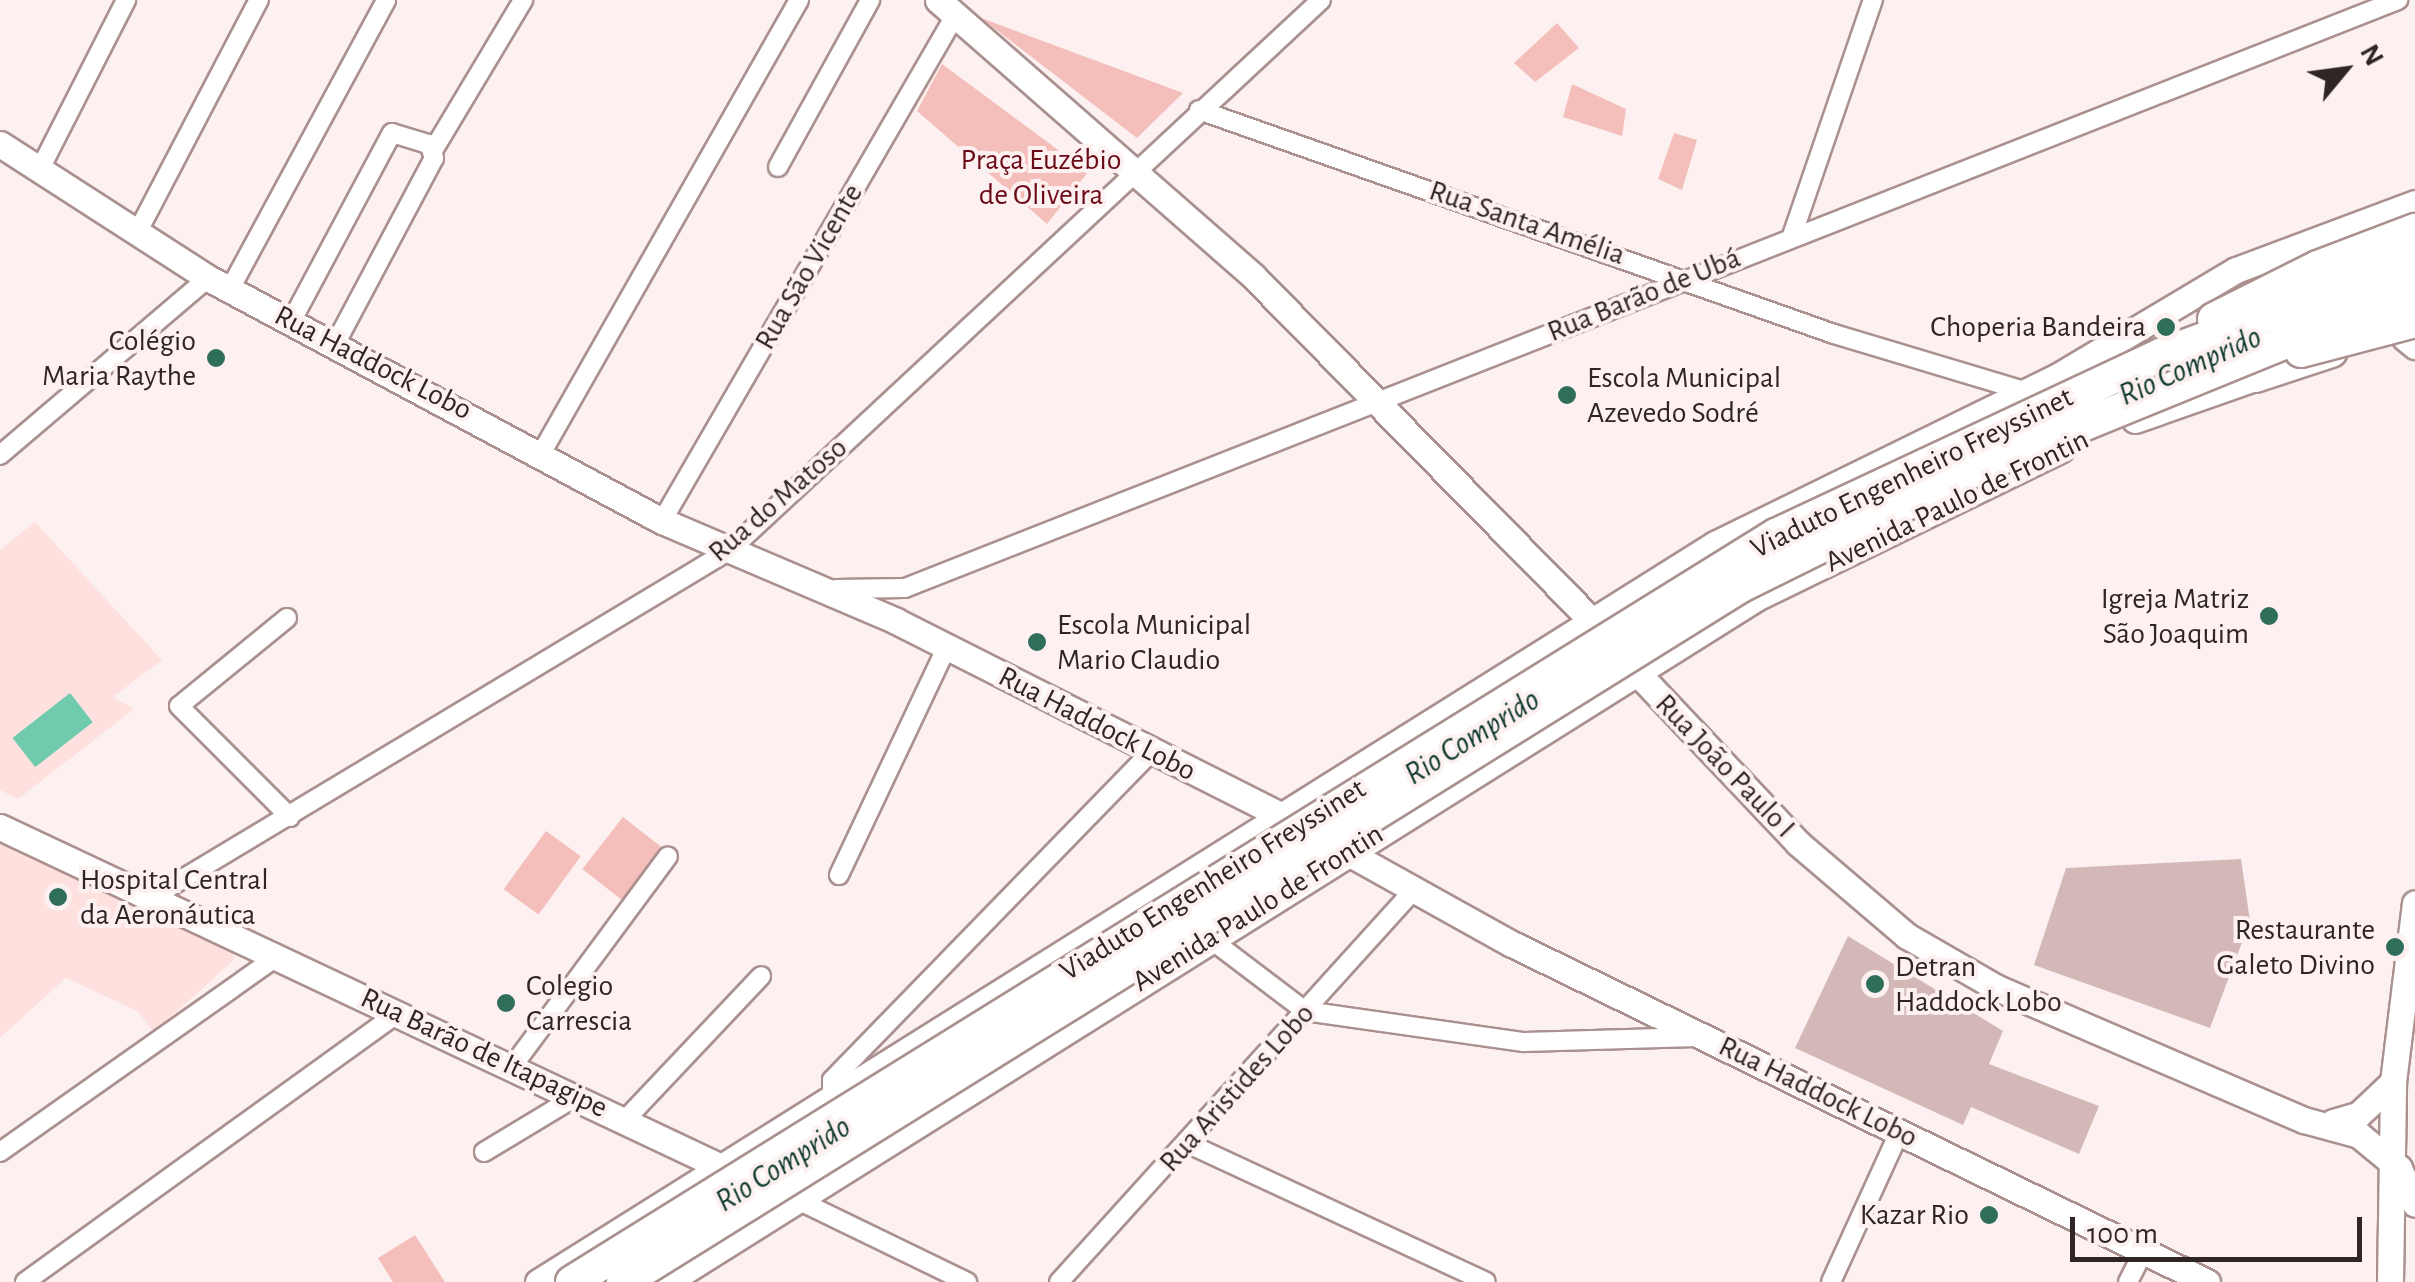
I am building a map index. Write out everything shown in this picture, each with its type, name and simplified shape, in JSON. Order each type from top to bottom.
[{"type":"highway","points":[[2160,355],[2274,287],[2415,230]]},
{"type":"highway","name":"Viaduto Engenheiro Freyssinet","points":[[572,1282],[1696,580],[1870,488],[2160,355],[2415,261]]},
{"type":"highway","name":"Viaduto Engenheiro Freyssinet","points":[[623,1282],[1738,586],[1987,464],[2415,289]]},
{"type":"highway","points":[[2205,378],[2413,333]]},
{"type":"highway","points":[[2256,363],[2413,333]]},
{"type":"main road","name":"Rua João Paulo I","points":[[947,7],[1136,171],[1374,400],[1590,617],[1636,672],[1798,843],[1907,936],[1997,988],[2304,1120],[2333,1122],[2388,1155]]},
{"type":"main road","name":"Rua Haddock Lobo","points":[[0,144],[219,283],[542,452],[662,521],[831,589],[896,621],[1280,815],[1412,892],[2206,1282]]},
{"type":"main road","points":[[538,1282],[832,1100],[1590,617],[1714,544],[2058,376],[2236,270],[2415,203]]},
{"type":"main road","points":[[2236,270],[2415,241]]},
{"type":"main road","points":[[2196,293],[2238,316],[2256,363]]},
{"type":"main road","name":"Avenida Paulo de Frontin","points":[[667,1282],[1209,938],[1756,598],[2063,426],[2256,363]]},
{"type":"main road","points":[[2058,376],[2063,426]]},
{"type":"main road","points":[[2027,392],[2063,426]]},
{"type":"main road","points":[[1714,544],[1756,598]]},
{"type":"main road","name":"Rua Barão de Itapagipe","points":[[0,826],[156,895],[396,1014],[798,1200]]},
{"type":"main road","points":[[2390,1282],[2388,1155],[2415,902]]},
{"type":"main road","points":[[2333,1122],[2358,1115],[2394,1082]]},
{"type":"main road","points":[[2388,1155],[2415,1204]]},
{"type":"street","points":[[40,171],[126,0]]},
{"type":"street","points":[[137,234],[259,0]]},
{"type":"street","points":[[0,455],[219,283],[386,0]]},
{"type":"street","points":[[336,342],[434,149],[523,0]]},
{"type":"street","points":[[542,452],[799,0]]},
{"type":"street","points":[[778,168],[870,0]]},
{"type":"street","name":"Rua do Matoso","points":[[156,895],[730,550],[1321,0]]},
{"type":"street","points":[[1792,236],[1873,0]]},
{"type":"street","name":"Rua Barão de Ubá","points":[[831,589],[891,593],[2398,0]]},
{"type":"street","name":"Rua São Vicente","points":[[662,521],[947,7]]},
{"type":"street","name":"Rua Santa Amélia","points":[[1199,110],[1730,295],[2027,392]]},
{"type":"street","points":[[292,320],[392,133],[434,149]]},
{"type":"street","points":[[1724,263],[1730,295]]},
{"type":"street","points":[[891,593],[896,621]]},
{"type":"street","points":[[287,618],[179,706],[290,817]]},
{"type":"street","points":[[839,875],[947,647]]},
{"type":"street","points":[[832,1100],[832,1080],[1152,751]]},
{"type":"street","points":[[512,1066],[668,856]]},
{"type":"street","name":"Rua Aristides Lobo","points":[[1059,1282],[1189,1144],[1412,892]]},
{"type":"street","points":[[1209,938],[1305,1011],[1524,1042],[1705,1036]]},
{"type":"street","points":[[0,1152],[278,956]]},
{"type":"street","points":[[625,1120],[761,976]]},
{"type":"street","points":[[25,1282],[396,1014]]},
{"type":"street","points":[[484,1152],[577,1096]]},
{"type":"street","points":[[1831,1282],[1899,1134]]},
{"type":"street","points":[[1189,1144],[1486,1282]]},
{"type":"street","name":"Rua Barão de Itapagipe","points":[[798,1200],[967,1282]]},
{"type":"street","points":[[2128,1282],[2144,1250]]},
{"type":"shaded area","points":[[35,522],[162,660],[113,697],[134,709],[18,799],[0,790],[0,550]]},
{"type":"shaded area","points":[[70,693],[93,722],[35,767],[12,738]]},
{"type":"shaded area","name":"Hospital Central da Aeronáutica","points":[[0,842],[232,952],[234,960],[154,1032],[137,1011],[66,978],[0,1038]]},
{"type":"green space","points":[[981,18],[1183,93],[1137,138]]},
{"type":"green space","points":[[1557,23],[1579,48],[1535,82],[1514,63]]},
{"type":"green space","name":"Praça Euzébio de Oliveira","points":[[942,64],[1088,172],[1047,224],[917,111]]},
{"type":"green space","points":[[1572,84],[1626,109],[1622,136],[1563,117]]},
{"type":"green space","points":[[1674,133],[1697,140],[1682,190],[1658,179]]},
{"type":"green space","points":[[623,817],[663,848],[623,900],[582,869]]},
{"type":"green space","points":[[546,831],[581,856],[538,915],[504,889]]},
{"type":"green space","points":[[415,1235],[445,1282],[393,1282],[378,1258]]},
{"type":"building","points":[[2241,859],[2250,921],[2210,1028],[2034,965],[2066,868]]},
{"type":"building","name":"Detran Haddock Lobo","points":[[1848,936],[2003,1031],[1989,1064],[2099,1106],[2079,1154],[1971,1107],[1963,1125],[1795,1048]]},
{"type":"place","name":"Choperia Bandeira","points":[[2166,327]]},
{"type":"place","name":"Colégio Maria Raythe","points":[[216,358]]},
{"type":"place","name":"Escola Municipal Azevedo Sodré","points":[[1567,395]]},
{"type":"place","name":"Igreja Matriz São Joaquim","points":[[2269,616]]},
{"type":"place","name":"Escola Municipal Mario Claudio","points":[[1037,642]]},
{"type":"place","name":"Hospital Central da Aeronáutica","points":[[58,897]]},
{"type":"place","name":"Restaurante Galeto Divino","points":[[2395,947]]},
{"type":"place","name":"Detran Haddock Lobo","points":[[1875,984]]},
{"type":"place","name":"Colegio Carrescia","points":[[506,1003]]},
{"type":"place","name":"Kazar Rio","points":[[1989,1215]]},
{"type":"water label","name":"Rio Comprido","points":[[2190,366]]},
{"type":"water label","name":"Rio Comprido","points":[[1472,737]]},
{"type":"water label","name":"Rio Comprido","points":[[783,1164]]}]
